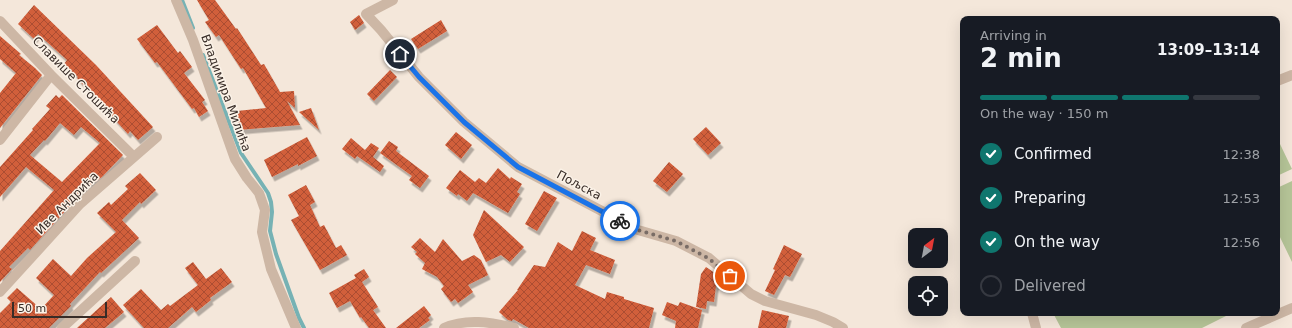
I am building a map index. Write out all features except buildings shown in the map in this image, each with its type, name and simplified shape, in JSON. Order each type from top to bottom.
[{"type":"street","name":"Владимира Милића","points":[[176,0],[193,40],[235,159],[259,193],[265,210],[262,232],[271,268],[296,328]]},
{"type":"street","name":"Пољска","points":[[393,0],[366,14],[419,77],[464,122],[518,167],[638,230],[676,241],[708,258],[751,294],[765,301],[816,315],[843,328]]},
{"type":"street","name":"Славише Стошића","points":[[0,21],[134,157]]},
{"type":"street","points":[[0,140],[52,75]]},
{"type":"street","points":[[1280,80],[1292,75]]},
{"type":"street","name":"Иве Андрића","points":[[0,292],[80,204],[157,137]]},
{"type":"street","points":[[62,328],[135,261]]},
{"type":"street","points":[[1280,313],[1292,308]]},
{"type":"street","points":[[1033,316],[1036,328]]},
{"type":"street","points":[[1246,328],[1274,316]]},
{"type":"street","points":[[444,328],[454,324],[469,322],[489,323],[514,328]]},
{"type":"green space","points":[[1280,144],[1292,169],[1280,175]]},
{"type":"green space","points":[[1292,181],[1292,262],[1280,237],[1280,187]]},
{"type":"green space","points":[[1055,316],[1226,316],[1202,328],[1061,328]]},
{"type":"waterway","points":[[182,0],[193,28]]},
{"type":"waterway","points":[[203,55],[241,153],[268,193],[272,212],[270,231],[276,254],[304,328]]},
{"type":"way so far","points":[[620,221],[638,230],[676,241],[708,258],[730,276]]},
{"type":"route","points":[[400,54],[419,77],[464,122],[518,167],[620,221]]}]
